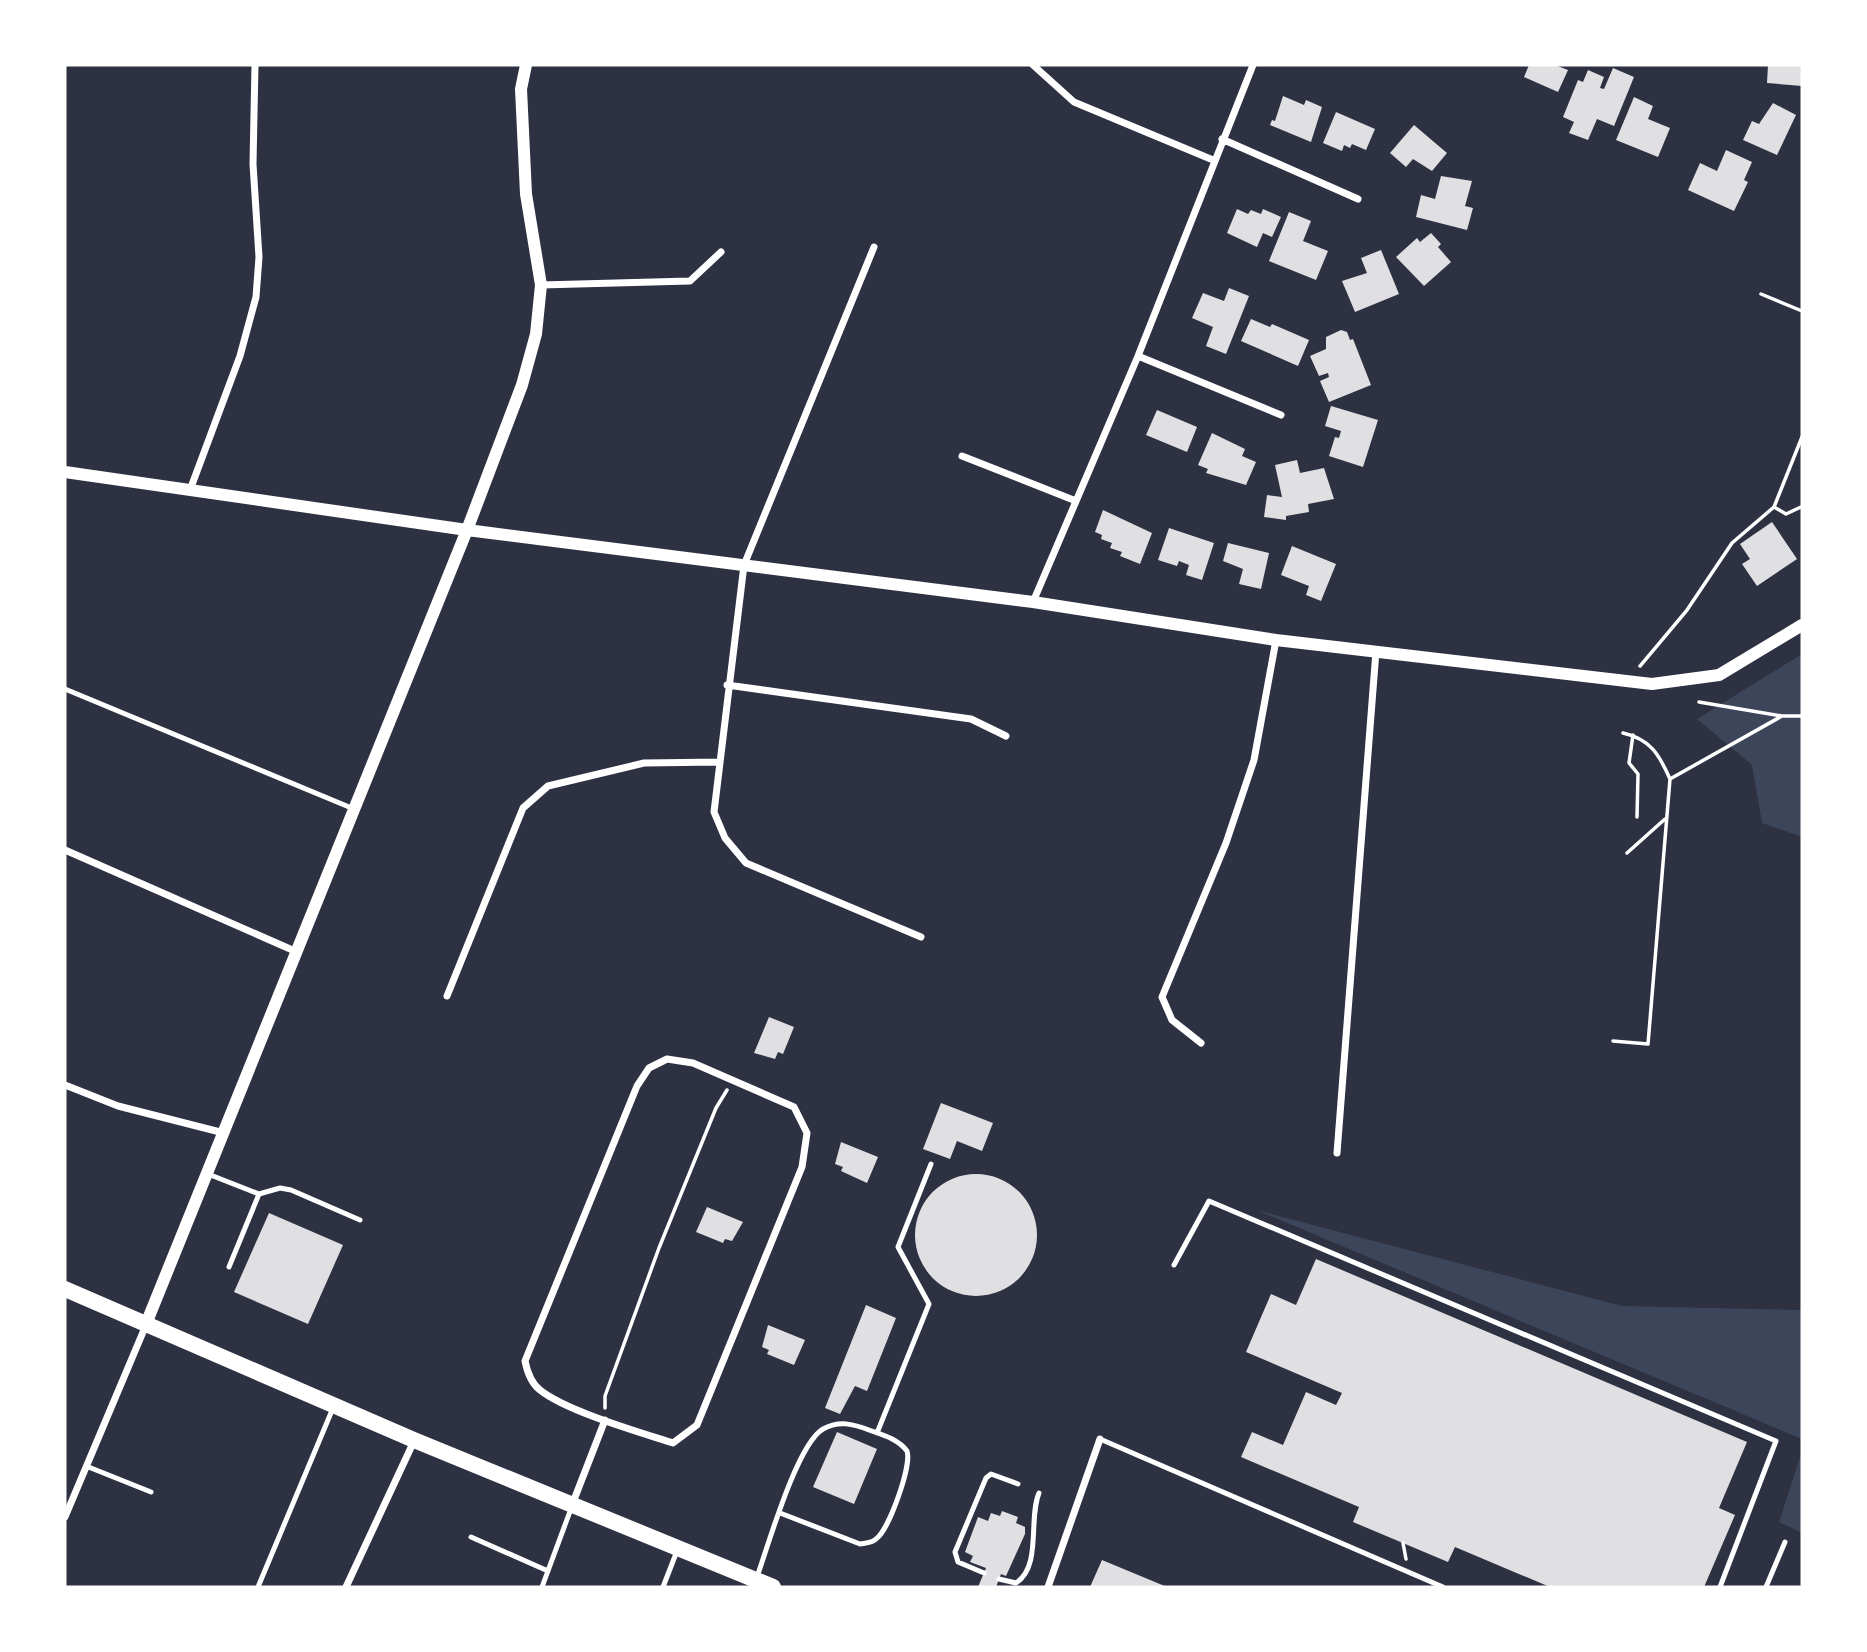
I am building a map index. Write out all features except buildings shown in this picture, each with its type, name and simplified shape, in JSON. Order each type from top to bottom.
[{"type":"main road","points":[[65,1289],[414,1440],[773,1587]]},
{"type":"street","points":[[190,490],[240,356],[256,297],[259,257],[253,164],[255,65]]},
{"type":"street","points":[[65,1517],[208,1174],[467,530],[522,385],[536,334],[541,285],[526,194],[521,89],[526,65]]},
{"type":"street","points":[[1033,65],[1074,102],[1213,160]]},
{"type":"street","points":[[1033,602],[1138,356],[1213,160],[1253,65]]},
{"type":"street","points":[[1222,138],[1358,199]]},
{"type":"street","points":[[874,247],[744,565],[727,685],[714,812],[725,838],[746,863],[921,937]]},
{"type":"street","points":[[541,285],[690,281],[721,252]]},
{"type":"street","points":[[1138,356],[1281,415]]},
{"type":"street","points":[[962,456],[1076,501]]},
{"type":"street","points":[[65,472],[467,530],[1033,602],[1276,640],[1652,684],[1719,675],[1802,625]]},
{"type":"street","points":[[1201,1043],[1172,1020],[1162,997],[1226,842],[1254,760],[1276,640]]},
{"type":"street","points":[[1337,1153],[1376,651]]},
{"type":"street","points":[[727,685],[971,719],[1006,736]]},
{"type":"street","points":[[447,996],[523,808],[548,786],[644,763],[720,762]]},
{"type":"street","points":[[65,850],[297,952]]},
{"type":"street","points":[[667,1059],[693,1063],[731,1078],[794,1107],[807,1133],[802,1167],[697,1425],[673,1443],[605,1420],[539,1389],[528,1373],[525,1361],[638,1086],[649,1068],[667,1059]]},
{"type":"street","points":[[65,1085],[118,1106],[224,1134]]},
{"type":"street","points":[[572,1506],[605,1420]]},
{"type":"street","points":[[1048,1587],[1100,1439]]},
{"type":"street","points":[[346,1587],[414,1440]]},
{"type":"lane","points":[[65,689],[354,809]]},
{"type":"lane","points":[[877,1433],[929,1304],[898,1247],[931,1164]]},
{"type":"lane","points":[[208,1174],[259,1194],[285,1188],[360,1220]]},
{"type":"lane","points":[[229,1267],[259,1194]]},
{"type":"lane","points":[[1174,1265],[1209,1201],[1776,1441],[1720,1587]]},
{"type":"lane","points":[[258,1587],[334,1406]]},
{"type":"lane","points":[[756,1580],[780,1513],[807,1445],[817,1433],[844,1423],[877,1433],[903,1445],[909,1458],[900,1490],[877,1539],[860,1544],[780,1513]]},
{"type":"lane","points":[[1100,1439],[1432,1585],[1443,1587]]},
{"type":"lane","points":[[86,1466],[150,1492]]},
{"type":"lane","points":[[984,1573],[958,1562],[955,1552],[986,1478],[991,1474],[1018,1484]]},
{"type":"lane","points":[[999,1579],[1016,1583],[1023,1578],[1032,1552],[1032,1508],[1038,1493]]},
{"type":"lane","points":[[542,1587],[572,1506]]},
{"type":"lane","points":[[471,1536],[548,1571]]},
{"type":"lane","points":[[1766,1587],[1785,1542]]},
{"type":"lane","points":[[663,1587],[678,1548]]},
{"type":"path","points":[[1761,294],[1802,312]]},
{"type":"path","points":[[1640,666],[1687,610],[1732,543],[1774,507],[1802,437]]},
{"type":"path","points":[[1774,507],[1786,514],[1802,508],[1802,499]]},
{"type":"path","points":[[1699,702],[1782,716],[1802,716]]},
{"type":"path","points":[[1670,779],[1782,716]]},
{"type":"path","points":[[1613,1041],[1648,1044],[1670,779],[1660,757],[1643,738],[1623,733]]},
{"type":"path","points":[[1633,735],[1629,763],[1638,774],[1637,817]]},
{"type":"path","points":[[1628,853],[1667,818]]},
{"type":"path","points":[[605,1420],[604,1396],[659,1248],[716,1108],[722,1101],[731,1078]]},
{"type":"shaded area","points":[[1802,654],[1802,837],[1762,823],[1752,765],[1697,719]]},
{"type":"shaded area","points":[[1256,1210],[1622,1306],[1800,1310],[1802,1305],[1802,1439]]},
{"type":"shaded area","points":[[1802,1451],[1802,1533],[1779,1522]]}]
